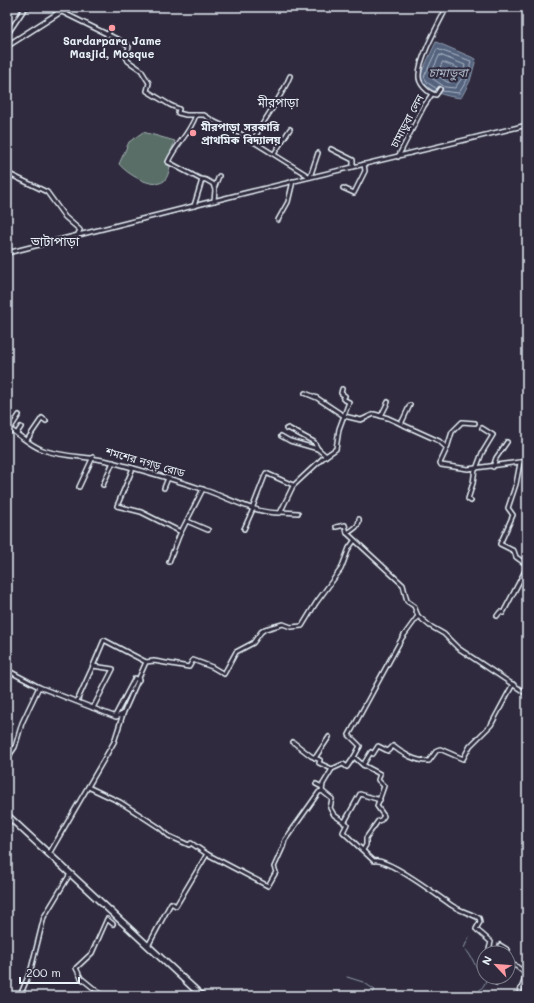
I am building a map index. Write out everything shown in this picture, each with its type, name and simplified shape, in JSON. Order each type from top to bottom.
[{"type":"highway","points":[[7,815],[202,996]]},
{"type":"main road","points":[[7,46],[68,7]]},
{"type":"street","points":[[20,7],[34,7]]},
{"type":"street","points":[[47,7],[62,12],[129,47],[126,57],[128,61],[141,70],[149,83],[147,91],[165,103],[179,109],[178,113],[186,115],[204,115],[253,140],[310,177]]},
{"type":"street","name":"চামাডুবা লেন","points":[[432,94],[420,82],[419,73],[424,55],[447,7]]},
{"type":"street","points":[[7,35],[25,8]]},
{"type":"street","points":[[107,36],[111,28]]},
{"type":"street","points":[[253,140],[262,122],[281,96],[290,76]]},
{"type":"street","name":"চামাডুবা লেন","points":[[398,157],[424,106],[432,94],[436,95],[440,89]]},
{"type":"street","points":[[196,115],[187,134],[177,145],[168,162],[200,179],[211,182],[215,186]]},
{"type":"street","points":[[7,253],[318,175],[324,172],[398,157],[527,125]]},
{"type":"street","points":[[274,154],[290,129]]},
{"type":"street","points":[[331,149],[353,160],[353,167]]},
{"type":"street","points":[[310,177],[318,153]]},
{"type":"street","points":[[343,188],[354,193],[366,171],[364,164]]},
{"type":"street","points":[[318,175],[319,170]]},
{"type":"street","points":[[7,173],[47,192],[65,217],[80,230],[77,236]]},
{"type":"street","points":[[214,201],[215,186],[219,176]]},
{"type":"street","points":[[194,206],[200,179]]},
{"type":"street","points":[[278,220],[288,202],[293,181]]},
{"type":"street","points":[[281,512],[293,485],[336,449],[339,429],[350,402],[343,398],[345,396],[341,393],[342,389]]},
{"type":"street","points":[[305,393],[317,398],[344,416],[361,420],[374,414],[382,416],[439,441],[447,448]]},
{"type":"street","points":[[382,416],[388,402]]},
{"type":"street","points":[[401,424],[410,405]]},
{"type":"street","points":[[8,428],[19,415]]},
{"type":"street","points":[[27,440],[42,418],[46,421]]},
{"type":"street","points":[[475,423],[462,422],[454,429],[440,463],[453,467],[475,469],[527,461]]},
{"type":"street","points":[[17,434],[21,427]]},
{"type":"street","name":"শমশের নগড় রোড","points":[[8,428],[42,450],[75,457],[93,457],[113,462],[203,489],[266,513],[298,513]]},
{"type":"street","points":[[286,429],[288,428],[314,442],[318,449],[326,456]]},
{"type":"street","points":[[471,501],[468,499],[473,483],[475,469],[482,453],[493,435],[482,428]]},
{"type":"street","points":[[282,436],[290,441],[318,449]]},
{"type":"street","points":[[493,467],[496,458],[507,442]]},
{"type":"street","points":[[79,487],[93,457]]},
{"type":"street","points":[[103,485],[113,462]]},
{"type":"street","points":[[497,616],[500,612],[503,613],[527,566],[516,557],[514,551],[500,544],[513,515],[508,508],[516,484],[520,462]]},
{"type":"street","points":[[133,468],[117,506],[141,512],[181,532]]},
{"type":"street","points":[[244,529],[266,473],[293,485]]},
{"type":"street","points":[[164,488],[168,478]]},
{"type":"street","points":[[169,562],[181,532],[203,489]]},
{"type":"street","points":[[347,533],[354,530],[359,522],[359,519]]},
{"type":"street","points":[[187,521],[208,530]]},
{"type":"street","points":[[336,527],[345,525],[347,533],[354,541],[403,585],[407,601],[414,606],[418,616],[444,634],[458,648],[527,694]]},
{"type":"street","points":[[77,701],[104,640],[146,662],[154,661],[189,667],[193,660],[199,661],[224,674],[236,652],[253,643],[265,629],[284,624],[291,627],[302,626],[320,597],[341,569],[349,548],[354,541]]},
{"type":"street","points":[[322,791],[322,787],[332,769],[342,764],[347,767],[354,757],[360,746],[348,735],[402,638],[418,616]]},
{"type":"street","points":[[49,854],[114,742],[123,714],[146,662]]},
{"type":"street","points":[[93,666],[112,669],[93,708]]},
{"type":"street","points":[[8,680],[9,671],[39,687],[93,708],[115,716],[123,714]]},
{"type":"street","points":[[115,716],[135,678],[139,680]]},
{"type":"street","points":[[363,765],[371,752],[373,754],[378,746],[388,751],[392,746],[418,760],[429,761],[437,750],[440,749],[463,759],[470,746],[491,724],[513,684]]},
{"type":"street","points":[[7,759],[15,747],[22,723],[39,687]]},
{"type":"street","points":[[315,758],[329,737]]},
{"type":"street","points":[[293,742],[320,760],[319,762],[332,769]]},
{"type":"street","points":[[354,757],[363,765],[380,774],[378,780],[384,786],[377,806],[384,816],[378,821],[366,838],[366,845],[363,850]]},
{"type":"street","points":[[316,784],[322,787]]},
{"type":"street","points":[[88,787],[120,802],[160,828],[168,836],[189,845],[191,843],[207,854],[268,886],[276,872],[274,867],[285,840],[319,792],[322,791]]},
{"type":"street","points":[[322,791],[332,799],[330,808],[332,813],[347,824],[343,832],[374,861],[379,860],[399,871],[452,906],[479,918],[480,922],[476,929],[491,942],[490,945]]},
{"type":"street","points":[[344,823],[360,794],[380,800]]},
{"type":"street","points":[[148,946],[171,903],[176,906],[207,854]]},
{"type":"street","points":[[20,996],[26,984],[44,917],[70,874]]},
{"type":"street","points":[[103,996],[81,978],[76,968],[92,953],[107,919],[113,924]]},
{"type":"street","points":[[516,966],[525,973],[526,982],[518,996]]},
{"type":"green space","points":[[143,132],[175,141],[166,164],[170,166],[167,176],[164,181],[159,183],[146,182],[133,176],[119,164],[129,142]]},
{"type":"water","name":"চামাডুবা","points":[[436,42],[476,59],[470,81],[461,98],[448,96],[432,90],[419,78]]},
{"type":"waterway","points":[[469,937],[464,948],[476,966]]},
{"type":"waterway","points":[[347,977],[363,982],[375,990],[371,996]]},
{"type":"waterway","points":[[473,996],[484,985]]},
{"type":"place","name":"Sardarpara Jame Masjid, Mosque","points":[[112,28]]},
{"type":"place","name":"মীরপাড়া সরকারি প্রাথমিক বিদ্যালয়","points":[[193,133]]},
{"type":"district","name":"মীরপাড়া","points":[[278,103]]},
{"type":"district","name":"ভাটাপাড়া","points":[[55,241]]}]
